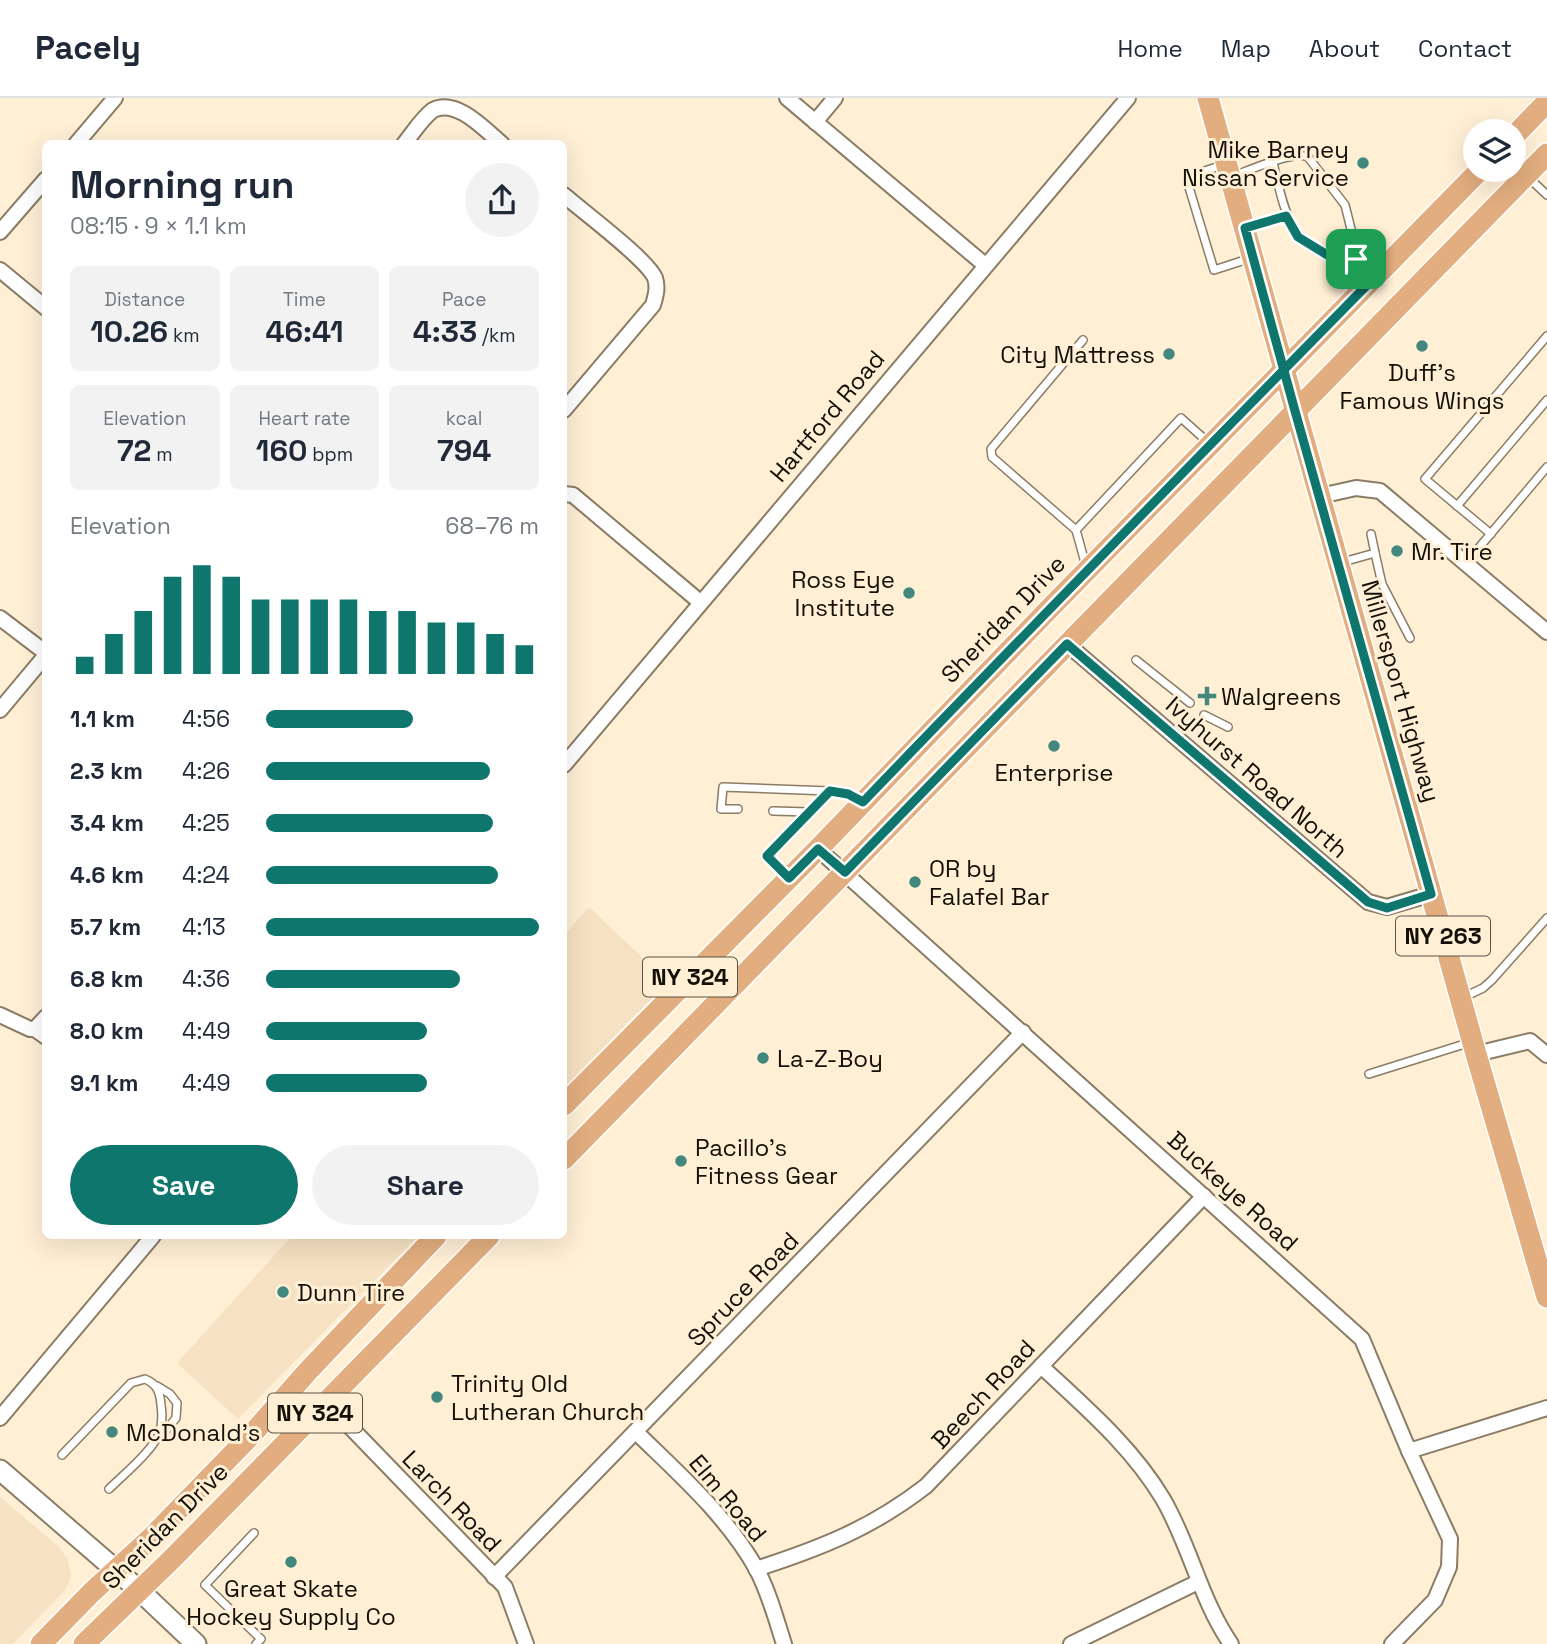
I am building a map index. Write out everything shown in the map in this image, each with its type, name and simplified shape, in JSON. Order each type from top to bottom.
[{"type":"main road","name":"Millersport Highway","points":[[1208,98],[1474,1048],[1542,1262],[1547,1297]]},
{"type":"main road","points":[[1526,124],[1547,102]]},
{"type":"main road","name":"NY 324","points":[[1526,175],[1547,153]]},
{"type":"main road","name":"Sheridan Drive","points":[[567,1102],[818,849],[1088,569],[1468,182]]},
{"type":"main road","name":"NY 324","points":[[567,1156],[1519,182]]},
{"type":"main road","name":"Sheridan Drive","points":[[41,1644],[151,1538],[253,1433],[433,1239]]},
{"type":"main road","name":"Sheridan Drive","points":[[84,1644],[486,1239]]},
{"type":"street","points":[[79,140],[115,98]]},
{"type":"street","points":[[787,98],[985,265]]},
{"type":"street","points":[[815,122],[835,98]]},
{"type":"street","name":"Hartford Road","points":[[567,761],[1128,98]]},
{"type":"street","points":[[408,140],[433,111],[450,105],[460,108],[497,140]]},
{"type":"street","points":[[0,232],[42,184]]},
{"type":"street","points":[[567,198],[647,266],[657,284],[653,305],[567,406]]},
{"type":"street","points":[[0,270],[42,305]]},
{"type":"street","points":[[1320,496],[1356,488],[1380,491],[1547,632]]},
{"type":"street","points":[[567,494],[573,495],[700,601]]},
{"type":"street","points":[[0,618],[42,651]]},
{"type":"street","name":"Ivyhurst Road North","points":[[1067,644],[1368,902],[1387,908],[1431,894]]},
{"type":"street","points":[[0,710],[42,659]]},
{"type":"street","name":"Buckeye Road","points":[[818,849],[1362,1339],[1450,1539],[1449,1567],[1435,1600],[1392,1644]]},
{"type":"street","points":[[0,1015],[30,1029],[42,1028]]},
{"type":"street","name":"Spruce Road","points":[[494,1577],[1023,1032]]},
{"type":"street","points":[[1474,1048],[1530,1041],[1547,1055]]},
{"type":"street","name":"Beech Road","points":[[757,1569],[850,1535],[914,1495],[952,1462],[1205,1196]]},
{"type":"street","points":[[0,1418],[150,1239]]},
{"type":"street","points":[[1041,1366],[1116,1437],[1163,1499],[1176,1524],[1198,1583],[1231,1644]]},
{"type":"street","name":"Larch Road","points":[[326,1402],[505,1587],[526,1644]]},
{"type":"street","points":[[1409,1451],[1547,1408]]},
{"type":"street","name":"Elm Road","points":[[636,1432],[709,1504],[730,1529],[757,1569],[784,1644]]},
{"type":"street","points":[[0,1470],[139,1590],[196,1644]]},
{"type":"street","points":[[1071,1644],[1198,1583]]},
{"type":"lane","points":[[1253,257],[1214,270],[1188,184],[1195,174],[1273,163],[1302,154],[1308,157],[1345,205],[1356,259],[1374,278]]},
{"type":"lane","points":[[1273,163],[1286,216],[1298,237],[1329,256],[1356,259]]},
{"type":"lane","points":[[1526,175],[1547,195]]},
{"type":"lane","points":[[1245,228],[1286,216]]},
{"type":"lane","points":[[1491,534],[1425,479],[1547,336]]},
{"type":"lane","points":[[1083,340],[991,452],[992,457],[1076,530],[1080,551],[1088,569]]},
{"type":"lane","points":[[1457,506],[1547,400]]},
{"type":"lane","points":[[1076,530],[1181,418],[1210,445]]},
{"type":"lane","points":[[1466,563],[1547,467]]},
{"type":"lane","points":[[1371,534],[1382,583],[1410,638]]},
{"type":"lane","points":[[1339,563],[1375,553]]},
{"type":"lane","points":[[1136,660],[1190,703]]},
{"type":"lane","points":[[1204,715],[1228,727]]},
{"type":"lane","points":[[738,810],[721,809],[723,787],[830,791],[848,794],[863,802]]},
{"type":"lane","points":[[789,878],[767,856],[830,791]]},
{"type":"lane","points":[[773,811],[809,812]]},
{"type":"lane","points":[[1460,999],[1492,981],[1547,918]]},
{"type":"lane","points":[[1369,1074],[1474,1048]]},
{"type":"lane","points":[[62,1455],[131,1383],[145,1379],[170,1394],[177,1403],[172,1424],[109,1489]]},
{"type":"lane","points":[[152,1446],[162,1429],[161,1402],[157,1386]]},
{"type":"lane","points":[[254,1532],[205,1585],[261,1639],[256,1644]]},
{"type":"shaded area","points":[[589,907],[668,982],[567,1085],[567,932]]},
{"type":"shaded area","points":[[289,1239],[415,1239],[238,1419],[177,1363]]},
{"type":"shaded area","points":[[0,1497],[59,1547],[68,1560],[71,1576],[66,1589],[13,1644],[0,1644]]},
{"type":"place","name":"Mike Barney Nissan Service","points":[[1363,163]]},
{"type":"place","name":"Duff's Famous Wings","points":[[1422,346]]},
{"type":"place","name":"City Mattress","points":[[1169,354]]},
{"type":"place","name":"Mr. Tire","points":[[1397,551]]},
{"type":"place","name":"Ross Eye Institute","points":[[909,593]]},
{"type":"place","name":"Walgreens","points":[[1207,696]]},
{"type":"place","name":"Enterprise","points":[[1054,746]]},
{"type":"place","name":"OR by Falafel Bar","points":[[915,882]]},
{"type":"place","name":"La-Z-Boy","points":[[763,1058]]},
{"type":"place","name":"Pacillo's Fitness Gear","points":[[681,1161]]},
{"type":"place","name":"Dunn Tire","points":[[283,1292]]},
{"type":"place","name":"Trinity Old Lutheran Church","points":[[437,1397]]},
{"type":"place","name":"McDonald's","points":[[112,1432]]},
{"type":"place","name":"Great Skate Hockey Supply Co","points":[[291,1562]]},
{"type":"route","points":[[1356,259],[1329,256],[1298,237],[1286,216],[1245,228],[1284,370],[1295,411],[1431,894],[1387,908],[1368,902],[1067,644],[845,872],[818,849],[789,878],[767,856],[830,791],[848,794],[863,802],[1053,605],[1232,422],[1284,370],[1374,278],[1356,259]]}]
